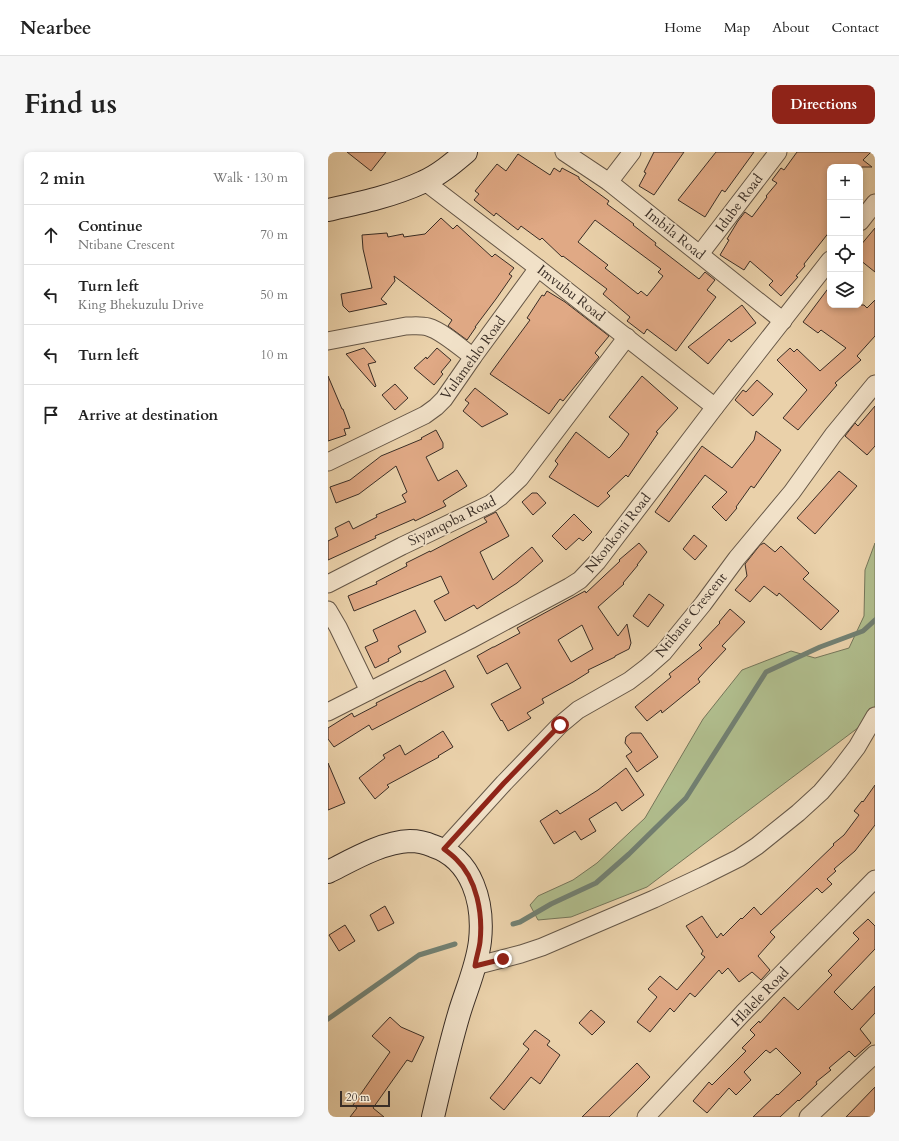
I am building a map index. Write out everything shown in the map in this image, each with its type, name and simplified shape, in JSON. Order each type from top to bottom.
[{"type":"street","points":[[328,210],[368,201],[424,182],[450,165],[466,152]]},
{"type":"street","name":"Imbila Road","points":[[564,152],[609,182],[783,320]]},
{"type":"street","points":[[609,182],[632,152]]},
{"type":"street","name":"Idube Road","points":[[700,254],[778,152]]},
{"type":"street","name":"Imvubu Road","points":[[424,182],[538,268],[715,407]]},
{"type":"street","points":[[863,218],[875,203]]},
{"type":"street","name":"Nkonkoni Road","points":[[328,712],[470,640],[580,580],[597,562],[715,407],[827,264]]},
{"type":"street","name":"Vulamehlo Road","points":[[328,462],[426,415],[436,407],[444,399],[538,268]]},
{"type":"street","points":[[328,340],[406,326],[419,326],[439,332],[473,357]]},
{"type":"street","name":"Siyanqoba Road","points":[[328,584],[402,546],[490,504],[500,497],[520,478],[627,337]]},
{"type":"street","name":"Ntibane Crescent","points":[[444,849],[504,783],[560,725],[578,710],[629,681],[663,653],[737,558],[792,492],[833,435],[875,384]]},
{"type":"street","points":[[328,610],[338,627],[369,691]]},
{"type":"street","points":[[475,966],[542,947],[654,899],[739,858],[757,846],[821,792],[857,747],[875,716]]},
{"type":"street","points":[[328,872],[374,850],[389,845],[409,841],[423,842],[444,849],[456,859],[465,869],[473,885],[478,902],[480,942],[475,966],[459,1013],[433,1117]]},
{"type":"street","name":"Hlalele Road","points":[[646,1117],[743,1013],[875,879]]},
{"type":"street","points":[[808,1117],[875,1054]]},
{"type":"green space","points":[[875,543],[875,715],[647,887],[571,917],[538,920],[530,905],[538,896],[573,880],[597,863],[645,818],[703,719],[742,670],[791,651],[815,658],[849,648],[864,616],[865,570]]},
{"type":"building","points":[[347,152],[386,152],[371,171]]},
{"type":"building","points":[[654,152],[684,152],[654,195],[639,186]]},
{"type":"building","points":[[716,152],[754,152],[725,192],[722,190],[705,217],[678,200]]},
{"type":"building","points":[[797,152],[871,152],[863,160],[872,167],[863,167],[863,164],[827,164],[827,235],[804,264],[805,266],[796,276],[798,277],[781,296],[769,285],[773,281],[750,261],[744,270],[720,255],[729,240],[727,239],[738,221],[745,212],[752,217],[777,183],[772,180],[781,168],[784,170]]},
{"type":"building","points":[[518,154],[550,175],[554,168],[560,172],[562,168],[579,177],[579,179],[609,201],[607,204],[634,224],[633,225],[656,243],[655,245],[699,279],[705,272],[715,280],[707,290],[716,297],[676,351],[647,329],[644,334],[627,321],[630,317],[603,294],[607,289],[563,256],[562,257],[542,238],[540,240],[521,226],[518,230],[496,213],[494,216],[474,200],[479,194],[475,191],[497,164],[506,171]],"holes":[[[595,220],[661,269],[658,272],[663,276],[647,296],[641,291],[638,294],[605,268],[608,265],[578,242]]]},
{"type":"building","points":[[441,218],[453,229],[457,225],[492,257],[495,254],[514,268],[509,274],[512,276],[467,340],[448,326],[452,320],[394,276],[395,281],[381,299],[387,304],[349,312],[343,306],[341,294],[372,288],[363,249],[362,235],[387,233],[388,237],[403,234],[404,237],[425,234]]},
{"type":"building","points":[[875,228],[875,272],[863,262],[863,242]]},
{"type":"building","points":[[827,290],[827,308],[863,308],[864,305],[867,308],[875,300],[875,336],[857,356],[861,360],[835,383],[837,385],[798,430],[783,418],[807,390],[777,360],[790,348],[794,352],[797,349],[820,371],[846,348],[821,330],[818,333],[803,322]]},
{"type":"building","points":[[547,291],[565,302],[609,336],[595,353],[599,357],[563,401],[560,399],[549,414],[490,374],[530,320],[527,318],[542,295],[544,296]]},
{"type":"building","points":[[742,305],[756,323],[731,342],[729,339],[708,364],[688,347]]},
{"type":"building","points":[[364,348],[376,362],[368,364],[376,386],[375,387],[346,354]]},
{"type":"building","points":[[437,348],[451,360],[441,372],[443,374],[434,385],[414,368],[426,357],[427,359]]},
{"type":"building","points":[[328,376],[350,428],[344,429],[346,435],[328,441]]},
{"type":"building","points":[[642,376],[678,408],[656,432],[658,433],[628,477],[626,475],[607,493],[610,496],[598,507],[549,477],[558,464],[555,461],[576,432],[609,458],[620,447],[629,434],[609,417]]},
{"type":"building","points":[[757,380],[773,394],[753,416],[735,400],[743,390],[746,392]]},
{"type":"building","points":[[395,384],[408,398],[395,410],[382,395]]},
{"type":"building","points":[[475,388],[508,414],[482,427],[463,411],[469,403],[465,400]]},
{"type":"building","points":[[875,406],[875,446],[867,455],[845,436],[855,423],[858,426]]},
{"type":"building","points":[[436,430],[443,443],[443,448],[426,457],[438,481],[457,470],[467,486],[443,501],[446,506],[415,521],[414,519],[375,536],[376,538],[328,560],[328,541],[338,536],[335,528],[349,521],[353,529],[377,517],[376,515],[406,502],[402,495],[407,492],[396,466],[359,494],[336,503],[330,487],[350,480],[381,456],[422,439],[421,438]]},
{"type":"building","points":[[756,431],[781,450],[754,488],[751,486],[736,507],[737,508],[726,521],[712,507],[727,492],[705,475],[669,522],[655,512],[702,446],[732,468],[754,440]]},
{"type":"building","points":[[839,471],[857,486],[815,534],[797,518]]},
{"type":"building","points":[[532,493],[537,493],[546,503],[533,515],[522,502]]},
{"type":"building","points":[[496,512],[509,536],[480,552],[493,580],[532,547],[543,561],[517,583],[477,609],[474,605],[445,621],[434,601],[449,593],[441,576],[354,611],[348,596],[377,584],[376,582],[407,566],[406,563],[487,522],[484,518]]},
{"type":"building","points":[[574,514],[592,532],[583,541],[579,538],[566,550],[552,536]]},
{"type":"building","points":[[694,535],[707,546],[695,560],[683,549]]},
{"type":"building","points":[[639,543],[647,552],[623,583],[624,584],[598,607],[618,636],[627,624],[631,643],[629,649],[588,670],[589,672],[542,699],[544,703],[527,713],[531,718],[508,731],[491,704],[521,688],[507,663],[487,674],[477,656],[520,633],[517,628],[585,591],[586,593],[620,561],[619,560]],"holes":[[[582,625],[593,649],[571,662],[558,640]]]},
{"type":"building","points":[[764,543],[775,552],[781,546],[809,573],[803,579],[839,611],[821,630],[779,593],[777,596],[764,586],[750,602],[735,590],[747,576],[745,564],[760,545]]},
{"type":"building","points":[[649,594],[664,605],[648,627],[633,616]]},
{"type":"building","points":[[730,609],[745,622],[722,646],[726,649],[698,679],[700,682],[662,713],[661,710],[647,721],[635,707],[671,677],[669,674],[702,648],[699,645],[720,623],[719,622]]},
{"type":"building","points":[[415,610],[426,632],[398,646],[401,652],[388,659],[389,661],[375,668],[365,647],[378,641],[373,630]]},
{"type":"building","points":[[445,670],[454,687],[372,730],[369,725],[334,747],[328,739],[328,728],[352,713],[354,717],[377,705],[376,703]]},
{"type":"building","points":[[443,731],[453,747],[438,756],[439,757],[387,785],[389,787],[375,799],[359,778],[385,758],[383,755],[400,745],[405,755]]},
{"type":"building","points":[[631,733],[641,733],[658,757],[637,772],[626,756],[632,752],[625,743],[626,737]]},
{"type":"building","points":[[328,763],[345,803],[328,810]]},
{"type":"building","points":[[626,768],[644,795],[622,811],[616,802],[589,819],[596,831],[581,840],[575,831],[554,844],[540,821],[557,810],[560,814],[598,790]]},
{"type":"building","points":[[875,785],[875,825],[855,851],[834,869],[836,871],[827,879],[832,884],[822,893],[817,888],[770,932],[775,937],[758,956],[770,970],[761,980],[752,972],[739,982],[728,968],[722,974],[719,970],[695,997],[690,993],[674,1012],[670,1008],[650,1032],[637,1022],[657,997],[648,989],[660,976],[677,990],[705,957],[701,954],[703,951],[686,926],[702,916],[717,938],[721,933],[723,936],[754,907],[761,915],[844,835],[859,815],[854,811],[862,801],[863,802]]},
{"type":"building","points":[[385,906],[394,923],[378,931],[370,915]]},
{"type":"building","points":[[868,919],[875,926],[875,949],[834,992],[852,1010],[875,986],[875,1013],[860,1029],[871,1043],[855,1057],[849,1051],[829,1068],[831,1070],[816,1082],[817,1084],[780,1117],[753,1117],[801,1073],[776,1048],[770,1053],[766,1050],[744,1072],[751,1080],[736,1095],[729,1088],[707,1113],[693,1101],[709,1082],[712,1085],[746,1051],[742,1048],[755,1035],[750,1030],[759,1021],[760,1023],[784,997],[798,1010],[832,975],[828,971],[859,939],[853,933]]},
{"type":"building","points":[[345,925],[355,941],[339,951],[329,935]]},
{"type":"building","points":[[591,1010],[605,1022],[592,1035],[579,1023]]},
{"type":"building","points":[[390,1017],[401,1027],[424,1037],[412,1062],[407,1060],[373,1108],[384,1117],[350,1117],[357,1108],[353,1105],[390,1052],[372,1036]]},
{"type":"building","points":[[535,1030],[550,1041],[547,1045],[560,1055],[540,1084],[531,1077],[504,1110],[490,1098],[529,1049],[523,1044]]},
{"type":"building","points":[[637,1063],[650,1077],[639,1088],[609,1117],[582,1117]]},
{"type":"building","points":[[875,1087],[875,1117],[846,1117]]},
{"type":"waterway","points":[[513,924],[520,922],[551,904],[596,883],[629,854],[686,798],[766,672],[820,647],[863,631],[875,620]]},
{"type":"waterway","points":[[328,1019],[419,955],[455,944]]},
{"type":"route","points":[[503,959],[475,966],[480,942],[478,902],[473,885],[465,869],[444,849],[504,783],[560,725]]}]
